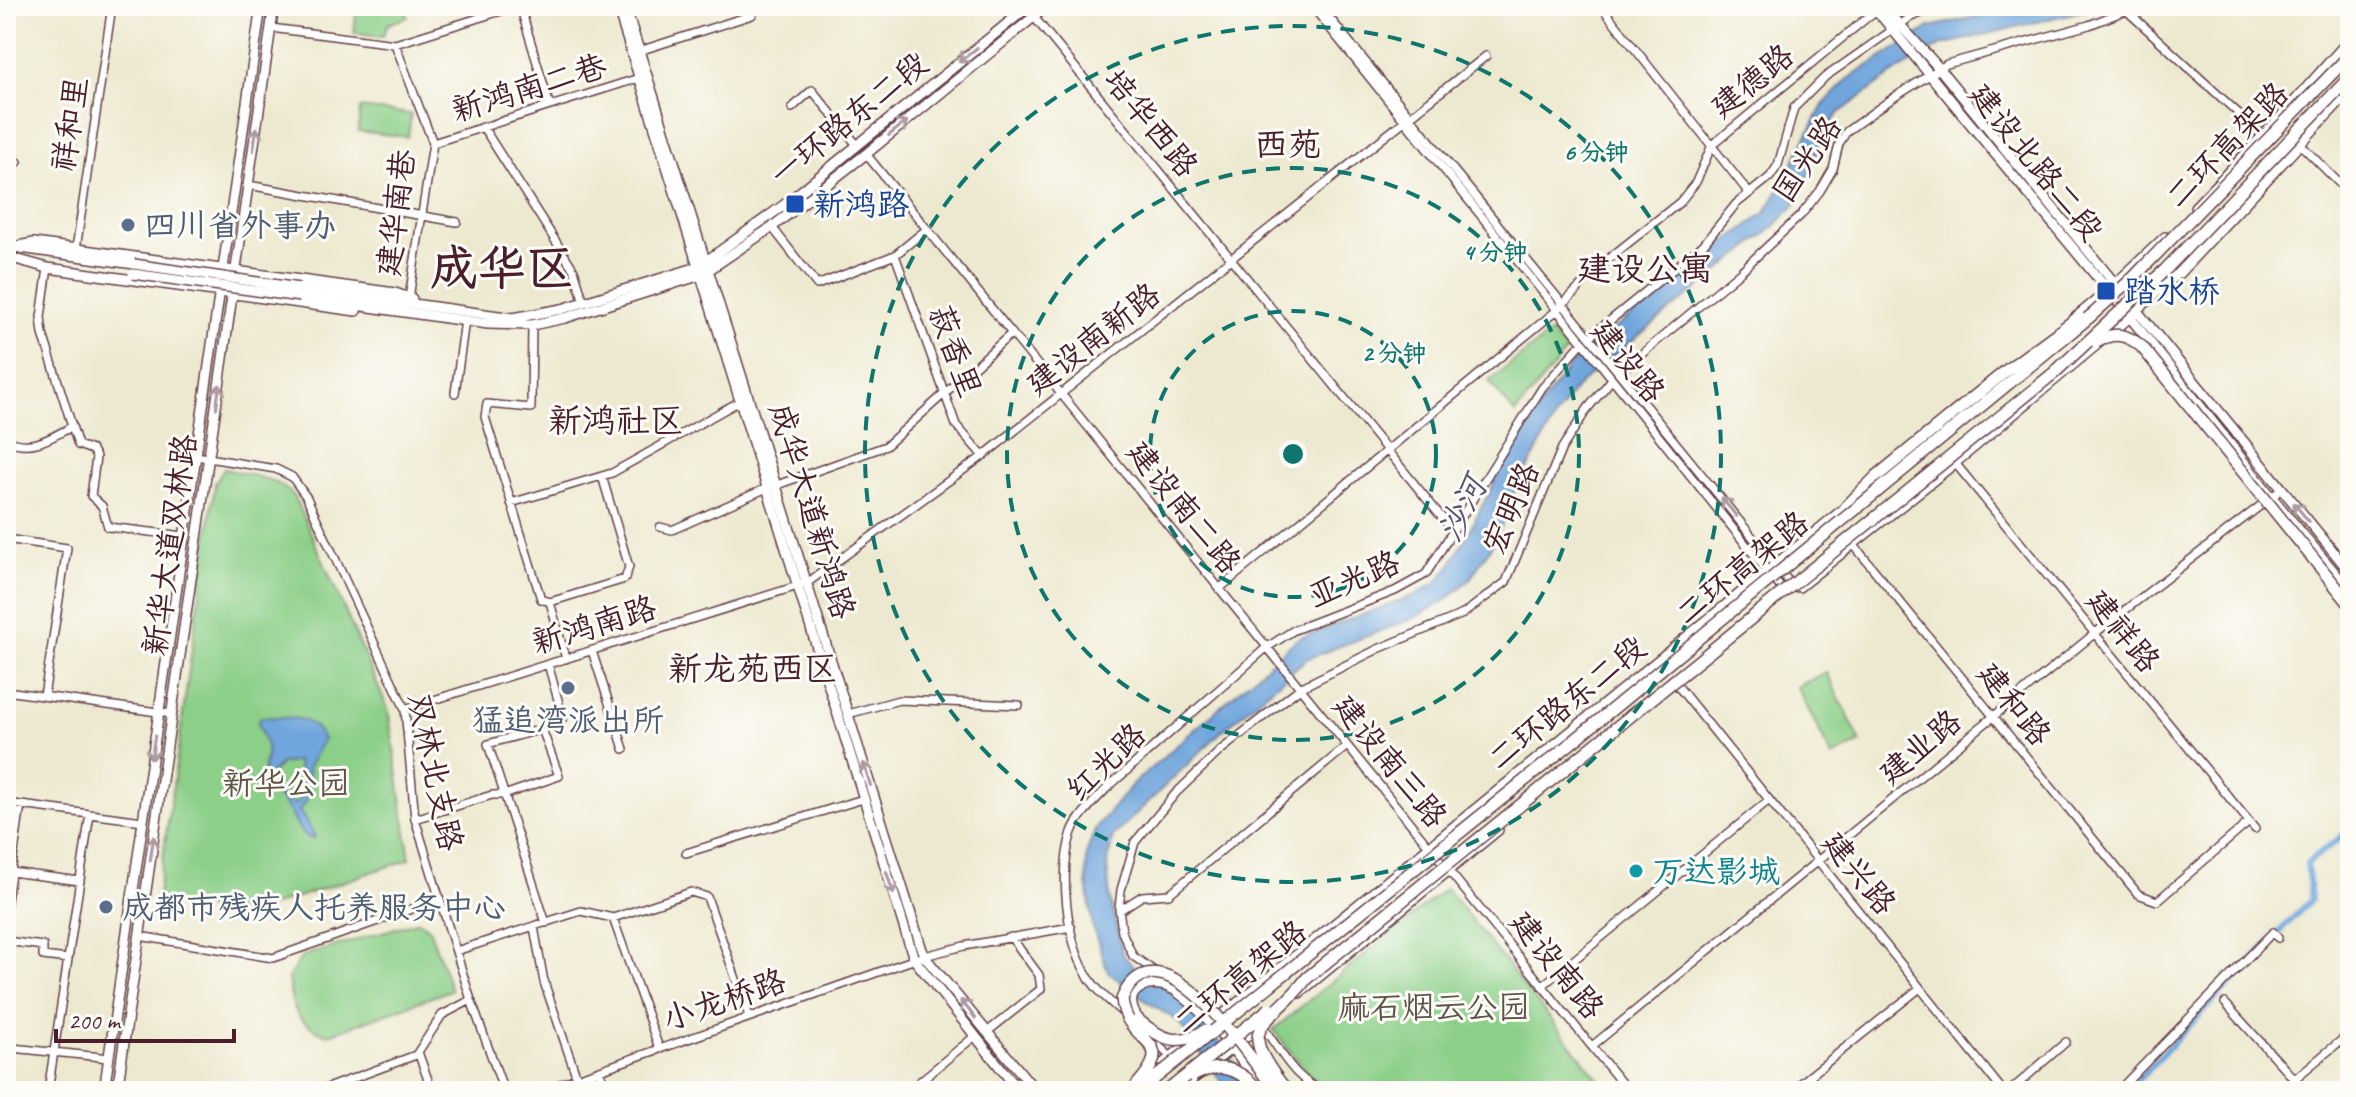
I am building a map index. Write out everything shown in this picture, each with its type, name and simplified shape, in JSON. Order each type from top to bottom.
[{"type":"highway","name":"二环高架路","points":[[1139,1091],[2004,389],[2129,282],[2350,55]]},
{"type":"highway","name":"二环高架路","points":[[1168,1091],[2054,373],[2165,270],[2350,77]]},
{"type":"highway","points":[[2178,273],[2350,89]]},
{"type":"highway","points":[[1846,507],[1877,476],[2007,370],[2129,282]]},
{"type":"highway","points":[[2054,373],[2106,336],[2118,334],[2135,341],[2350,604]]},
{"type":"highway","points":[[1131,1091],[1152,1068],[1154,1052],[1151,1044],[1131,1025],[1122,999],[1130,983],[1153,973],[1168,976],[1197,996],[1277,1091]]},
{"type":"highway","points":[[1287,1091],[1262,1060],[1259,1034],[1265,1020],[1297,992],[1307,978]]},
{"type":"highway","points":[[1235,1014],[1215,1024],[1203,1033],[1188,1040],[1169,1040],[1138,1020],[1131,1006],[1131,998],[1135,990],[1150,982],[1176,989],[1197,1008],[1207,1020],[1217,1032],[1227,1044],[1267,1091]]},
{"type":"highway","points":[[1168,1091],[1204,1071],[1222,1068],[1239,1072],[1259,1091]]},
{"type":"main road","name":"新华大道双林路","points":[[104,1091],[261,6]]},
{"type":"main road","name":"新华大道双林路","points":[[117,1091],[274,6]]},
{"type":"main road","name":"成华大道新鸿路","points":[[617,6],[803,585],[863,799],[919,957],[1019,1091]]},
{"type":"main road","name":"成华大道新鸿路","points":[[625,6],[740,401],[772,486]]},
{"type":"main road","name":"一环路东二段","points":[[703,269],[772,227],[1047,6]]},
{"type":"main road","name":"一环路东二段","points":[[703,269],[1027,7]]},
{"type":"main road","points":[[1878,7],[1900,31]]},
{"type":"main road","name":"建设北路二段","points":[[1900,31],[2134,314]]},
{"type":"main road","name":"二环路东二段","points":[[1131,1091],[2112,288],[2263,136],[2350,39]]},
{"type":"main road","name":"二环路东二段","points":[[1178,1091],[1955,463],[2134,314],[2209,247],[2350,96]]},
{"type":"main road","points":[[9,252],[34,243],[395,293],[433,311],[501,325],[532,325],[565,318],[703,269]]},
{"type":"main road","points":[[9,252],[48,268],[233,294],[385,315],[433,311]]},
{"type":"main road","points":[[9,252],[433,311],[513,318],[543,314],[703,269]]},
{"type":"main road","points":[[2134,314],[2350,572]]},
{"type":"main road","points":[[2134,314],[2271,496],[2350,591]]},
{"type":"main road","name":"成华大道新鸿路","points":[[803,585],[848,714],[919,957],[1036,1091]]},
{"type":"street","name":"祥和里","points":[[76,249],[112,6]]},
{"type":"street","points":[[271,28],[395,44],[518,6],[550,106]]},
{"type":"street","name":"建设路","points":[[1312,6],[1593,338],[1791,593]]},
{"type":"street","name":"建设路","points":[[1320,6],[1556,311],[1771,568]]},
{"type":"street","points":[[1601,6],[1749,193]]},
{"type":"street","points":[[1593,338],[1703,245],[1736,204],[1760,186],[1778,165],[1794,108],[1833,71],[1939,6]]},
{"type":"street","name":"国光路","points":[[1620,372],[1740,272],[1801,215],[1833,169],[1839,144],[1847,131],[1935,71],[2089,25],[2137,6]]},
{"type":"street","name":"建德路","points":[[1219,589],[1556,311],[1618,250],[1686,196],[1702,171],[1712,145],[1878,7]]},
{"type":"street","points":[[2126,10],[2263,136]]},
{"type":"street","points":[[639,51],[752,15]]},
{"type":"street","name":"培华西路","points":[[1034,17],[1452,530]]},
{"type":"street","name":"建华南巷","points":[[395,44],[433,143],[409,298]]},
{"type":"street","name":"建设南新路","points":[[803,585],[983,456],[1486,56]]},
{"type":"street","name":"新鸿南二巷","points":[[433,143],[639,78]]},
{"type":"street","points":[[792,108],[812,90],[857,145]]},
{"type":"street","points":[[483,127],[574,270],[584,302]]},
{"type":"street","points":[[2302,146],[2350,194]]},
{"type":"street","name":"建设南二路","points":[[866,154],[1268,649]]},
{"type":"street","points":[[6,160],[18,162]]},
{"type":"street","points":[[248,185],[457,222]]},
{"type":"street","points":[[772,227],[817,285],[895,255],[927,229]]},
{"type":"street","name":"菽香里","points":[[895,255],[960,433],[983,456]]},
{"type":"street","points":[[48,268],[41,317],[43,334],[78,445],[92,450],[96,457],[91,496],[102,506],[108,527],[184,536]]},
{"type":"street","points":[[455,393],[465,320]]},
{"type":"street","points":[[532,325],[531,408],[487,404],[485,417],[541,599],[550,602],[625,579],[629,567],[602,476]]},
{"type":"street","points":[[660,527],[672,530],[772,486],[886,446],[1012,333]]},
{"type":"street","name":"亚光路","points":[[1268,649],[1294,630],[1418,580],[1433,564],[1542,388],[1584,345]]},
{"type":"street","name":"宏明路","points":[[1120,910],[1121,890],[1135,842],[1176,793],[1221,750],[1300,688],[1378,649],[1463,614],[1506,582],[1562,448],[1588,408],[1612,379]]},
{"type":"street","points":[[511,503],[612,473],[740,401]]},
{"type":"street","points":[[6,440],[17,445],[36,445],[71,427]]},
{"type":"street","name":"双林北支路","points":[[196,456],[276,469],[292,477],[307,498],[405,709],[415,819],[471,1000],[504,1091]]},
{"type":"street","name":"建祥路","points":[[1955,463],[2252,826],[2157,901],[2138,894]]},
{"type":"street","name":"建业路","points":[[1592,1046],[2094,634],[2282,489]]},
{"type":"street","points":[[6,539],[67,548],[44,696]]},
{"type":"street","name":"建和路","points":[[1853,544],[2138,894]]},
{"type":"street","name":"新鸿南路","points":[[405,709],[803,585]]},
{"type":"street","points":[[550,602],[566,659]]},
{"type":"street","name":"建设南三路","points":[[1268,649],[1449,870]]},
{"type":"street","name":"红光路","points":[[1171,1057],[1095,986],[1084,970],[1071,927],[1064,866],[1073,830],[1107,788],[1268,649]]},
{"type":"street","points":[[592,651],[624,749]]},
{"type":"street","points":[[546,923],[488,744],[542,729],[563,718],[548,664]]},
{"type":"street","name":"建兴路","points":[[1677,685],[2003,1091]]},
{"type":"street","points":[[6,691],[172,714]]},
{"type":"street","points":[[848,714],[899,700],[1019,705]]},
{"type":"street","points":[[415,819],[492,795],[504,795],[559,776],[542,729]]},
{"type":"street","points":[[1215,1021],[1183,987],[1133,956],[1122,932],[1120,910],[1142,896],[1169,894],[1347,746]]},
{"type":"street","points":[[686,853],[863,799]]},
{"type":"street","points":[[1542,986],[1769,800]]},
{"type":"street","points":[[6,803],[143,821]]},
{"type":"street","points":[[6,907],[21,805]]},
{"type":"street","points":[[48,1091],[90,814]]},
{"type":"street","name":"建设南路","points":[[1449,870],[1628,1091]]},
{"type":"street","points":[[9,877],[80,881]]},
{"type":"street","points":[[456,951],[581,911],[613,918],[691,892],[707,897],[749,1016]]},
{"type":"street","points":[[139,936],[273,958],[440,899]]},
{"type":"street","points":[[613,918],[659,1048]]},
{"type":"street","points":[[534,927],[544,982],[577,1078]]},
{"type":"street","name":"小龙桥路","points":[[540,1091],[919,957],[1071,927]]},
{"type":"street","points":[[2118,1091],[2273,932],[2278,938]]},
{"type":"street","points":[[987,1032],[1041,989],[1039,975],[1011,937]]},
{"type":"street","points":[[6,941],[43,946],[43,956],[68,959]]},
{"type":"street","points":[[1791,1091],[1920,988]]},
{"type":"street","points":[[325,1090],[416,1055],[442,1015],[471,1000]]},
{"type":"street","points":[[2225,1003],[2294,1079]]},
{"type":"street","points":[[1261,1024],[1302,1079],[1314,1088],[1327,1091]]},
{"type":"street","points":[[2280,1091],[2350,1033]]},
{"type":"street","points":[[908,1091],[975,1036]]},
{"type":"street","points":[[2010,1091],[2066,1042]]},
{"type":"street","points":[[6,1047],[108,1058]]},
{"type":"street","points":[[418,1052],[432,1091]]},
{"type":"street","points":[[599,1070],[607,1091]]},
{"type":"green space","points":[[357,6],[404,6],[408,17],[388,24],[383,36],[354,33]]},
{"type":"green space","points":[[360,108],[411,114],[408,137],[358,131]]},
{"type":"green space","points":[[1551,333],[1567,350],[1515,414],[1489,381]]},
{"type":"green space","name":"新华公园","points":[[224,469],[271,481],[295,497],[388,709],[410,859],[251,913],[157,901],[215,483]]},
{"type":"green space","points":[[1826,672],[1861,742],[1832,757],[1797,687]]},
{"type":"green space","name":"麻石烟云公园","points":[[1446,888],[1608,1091],[1349,1091],[1316,1082],[1273,1030]]},
{"type":"green space","points":[[419,921],[429,928],[451,990],[327,1035],[308,1025],[297,1014],[288,978],[302,956]]},
{"type":"water","points":[[2025,6],[2102,6],[1942,45],[1897,71],[1839,113],[1823,135],[1800,199],[1775,226],[1591,374],[1573,392],[1556,416],[1515,491],[1497,537],[1470,579],[1445,601],[1412,619],[1306,659],[1221,732],[1113,836],[1107,864],[1110,899],[1123,955],[1134,967],[1186,1001],[1254,1091],[1228,1091],[1178,1021],[1108,972],[1093,928],[1087,883],[1086,855],[1095,829],[1132,785],[1297,639],[1415,595],[1438,581],[1451,565],[1521,432],[1571,364],[1681,275],[1765,213],[1823,105],[1848,79],[1930,27]]},
{"type":"water","points":[[261,717],[306,721],[313,725],[323,740],[308,768],[306,802],[299,810],[315,836],[313,839],[300,830],[286,806],[265,782],[266,746],[258,722]],"holes":[[[297,761],[302,786],[298,802],[294,804],[272,785],[270,775],[281,764]]]},
{"type":"waterway","points":[[2277,934],[2311,900],[2307,863],[2350,830]]},
{"type":"waterway","points":[[2127,1091],[2274,938]]},
{"type":"place","name":"新鸿路","points":[[795,204]]},
{"type":"place","name":"四川省外事办","points":[[128,225]]},
{"type":"place","name":"踏水桥","points":[[2106,291]]},
{"type":"place","name":"猛追湾派出所","points":[[568,688]]},
{"type":"place","name":"万达影城","points":[[1636,871]]},
{"type":"place","name":"成都市残疾人托养服务中心","points":[[106,907]]},
{"type":"district","name":"西苑","points":[[1288,144]]},
{"type":"district","name":"成华区","points":[[502,268]]},
{"type":"district","name":"建设公寓","points":[[1645,268]]},
{"type":"district","name":"新鸿社区","points":[[616,420]]},
{"type":"district","name":"新龙苑西区","points":[[753,668]]},
{"type":"water label","name":"沙河","points":[[1462,509]]}]
